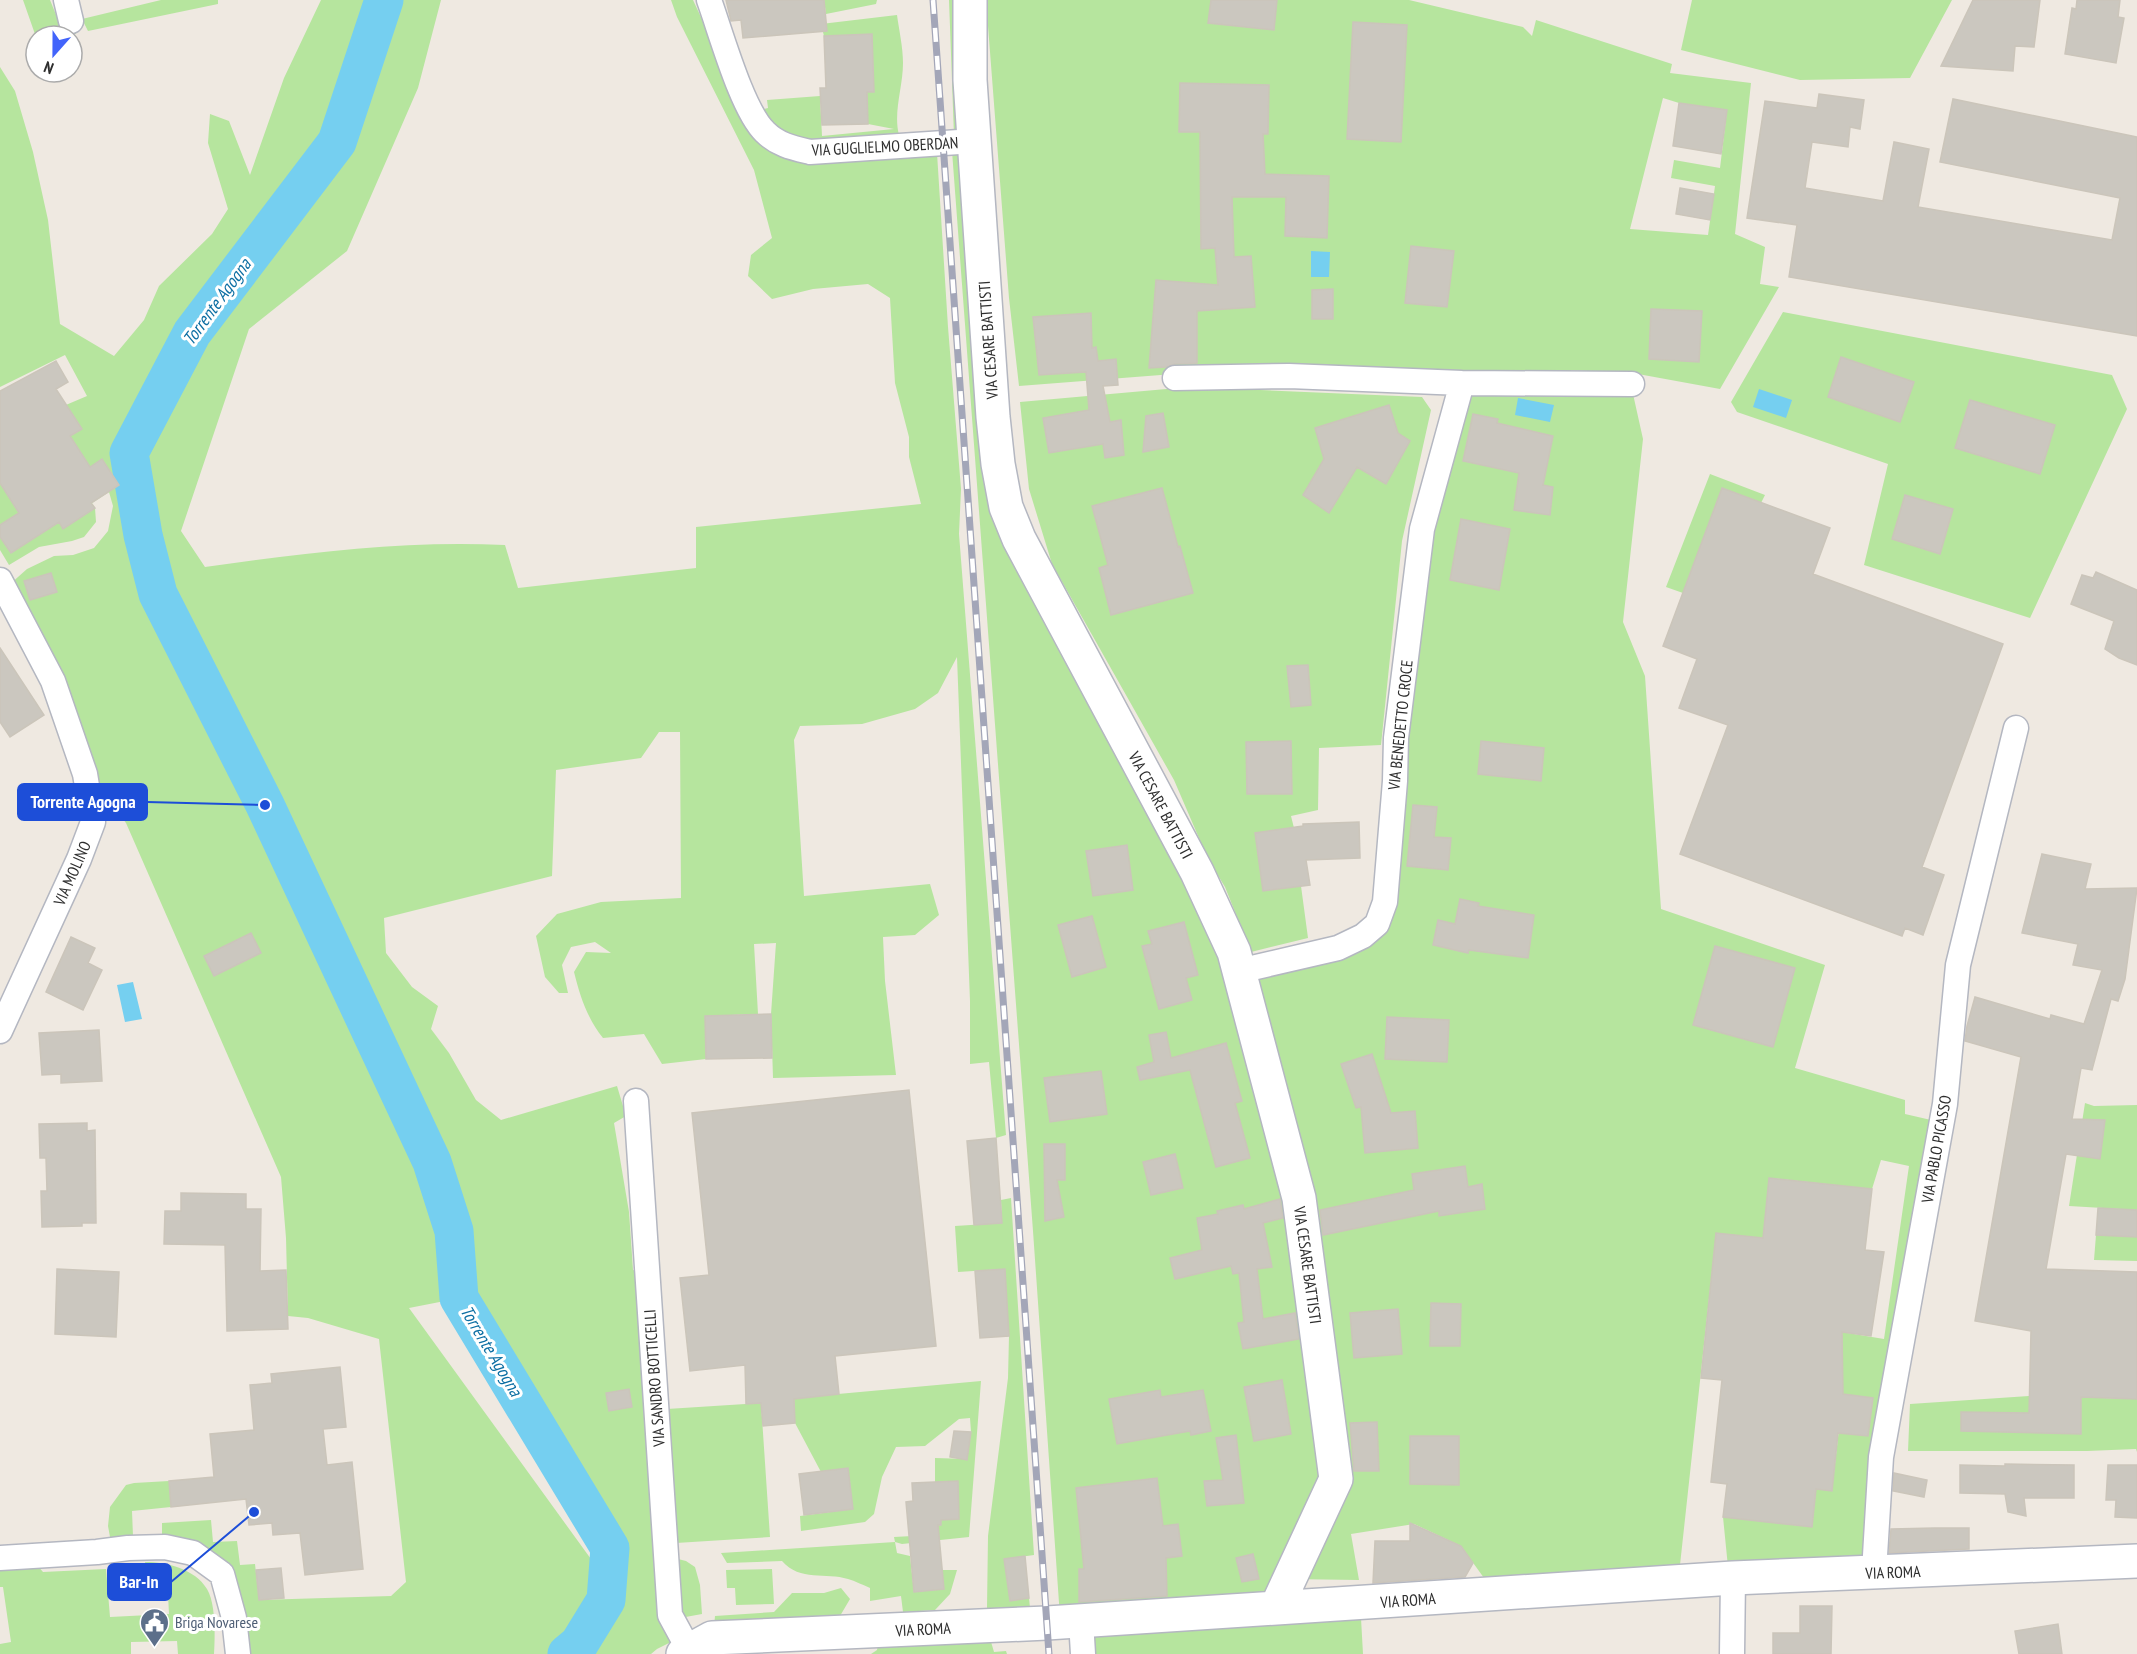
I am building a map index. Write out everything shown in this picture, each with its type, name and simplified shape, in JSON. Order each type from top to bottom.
[{"type":"street","name":"VIA GUGLIELMO OBERDAN","points":[[709,0],[745,102],[764,131],[785,147],[810,152],[974,141]]},
{"type":"street","name":"VIA CESARE BATTISTI","points":[[970,0],[970,80],[993,417],[1006,507],[1036,572],[1197,872],[1234,952],[1299,1198],[1336,1479],[1276,1608]]},
{"type":"street","points":[[1175,378],[1289,376],[1462,384],[1632,384]]},
{"type":"street","name":"VIA BENEDETTO CROCE","points":[[1239,971],[1338,948],[1363,936],[1377,924],[1385,902],[1396,738],[1422,530],[1462,384]]},
{"type":"street","name":"VIA MOLINO","points":[[0,580],[53,681],[85,774],[93,822],[79,859],[0,1031]]},
{"type":"street","name":"VIA PABLO PICASSO","points":[[1874,1572],[1881,1457],[1945,1104],[1958,965],[2016,728]]},
{"type":"street","name":"VIA SANDRO BOTTICELLI","points":[[636,1101],[670,1616],[686,1652]]},
{"type":"street","points":[[0,1558],[137,1547],[165,1547],[193,1552],[222,1574],[234,1618],[237,1654]]},
{"type":"street","name":"VIA ROMA","points":[[686,1652],[712,1638],[1081,1621],[1733,1578],[2137,1561]]},
{"type":"street","points":[[1732,1654],[1733,1578]]},
{"type":"street","points":[[1081,1621],[1083,1654]]},
{"type":"green space","points":[[23,0],[50,0],[59,22],[73,24],[31,24]]},
{"type":"green space","points":[[161,0],[218,0],[218,4],[88,31],[82,19]]},
{"type":"green space","points":[[321,0],[371,0],[356,53],[324,139],[247,244],[179,325],[134,419],[125,452],[139,535],[153,595],[260,808],[428,1164],[449,1232],[455,1299],[409,1308],[596,1566],[589,1616],[551,1654],[245,1654],[242,1641],[196,1549],[162,1535],[162,1523],[211,1520],[213,1542],[237,1541],[240,1565],[255,1564],[259,1600],[391,1596],[406,1582],[379,1339],[308,1318],[288,1316],[286,1238],[281,1177],[126,823],[88,775],[9,585],[27,569],[54,556],[73,555],[94,548],[108,531],[113,506],[109,492],[92,503],[95,508],[96,522],[84,537],[39,547],[9,565],[0,550],[0,433],[87,396],[65,355],[0,387],[0,67],[15,91],[33,152],[48,220],[60,324],[114,356],[144,320],[159,286],[212,234],[228,209],[208,143],[210,114],[229,121],[250,175],[284,78]]},
{"type":"green space","points":[[387,0],[441,0],[418,88],[347,251],[249,329],[181,531],[205,567],[392,546],[505,545],[518,588],[696,568],[696,527],[921,504],[909,457],[909,437],[895,383],[890,298],[868,284],[813,289],[772,299],[748,276],[751,255],[772,238],[754,170],[677,17],[671,0],[693,0],[719,56],[774,149],[937,153],[961,489],[959,534],[1006,1135],[996,1138],[989,1062],[970,1064],[970,1001],[957,657],[938,693],[915,709],[862,724],[800,726],[794,740],[804,896],[930,884],[939,915],[915,935],[883,937],[885,981],[896,1075],[773,1078],[771,1014],[776,943],[754,944],[758,1014],[706,1016],[706,1059],[662,1064],[644,1034],[603,1038],[585,1006],[574,972],[586,952],[611,953],[595,942],[571,947],[562,965],[568,993],[559,993],[545,977],[536,936],[557,914],[601,902],[681,898],[680,732],[659,732],[641,758],[556,770],[552,876],[384,918],[386,953],[412,987],[438,1006],[431,1029],[449,1053],[476,1100],[501,1120],[617,1086],[626,1116],[614,1123],[629,1212],[633,1270],[641,1272],[673,1641],[651,1654],[571,1654],[582,1645],[610,1600],[612,1548],[464,1296],[457,1231],[435,1162],[267,803],[160,592],[146,535],[132,452],[195,334],[339,141]]},
{"type":"green space","points":[[824,0],[877,0],[876,4],[826,14]]},
{"type":"green space","points":[[949,0],[960,0],[965,135],[954,136]]},
{"type":"green space","points":[[986,0],[1409,0],[1523,27],[1532,36],[1536,20],[1672,64],[1670,73],[1751,83],[1735,234],[1765,247],[1760,284],[1779,287],[1720,389],[1638,374],[1571,370],[1570,383],[1631,385],[1643,439],[1623,622],[1645,676],[1661,909],[1825,965],[1795,1068],[1905,1100],[1905,1114],[1931,1120],[1867,1563],[1728,1567],[1723,1517],[1812,1527],[1816,1489],[1832,1490],[1843,1394],[1842,1332],[1884,1339],[1909,1166],[1881,1160],[1872,1189],[1770,1178],[1763,1238],[1716,1234],[1680,1565],[1484,1578],[1461,1546],[1414,1524],[1351,1534],[1359,1580],[1289,1579],[1336,1479],[1299,1198],[1239,971],[1377,924],[1405,670],[1462,384],[1251,368],[1019,386],[1009,298]],"holes":[[[1663,98],[1679,103],[1727,110],[1720,168],[1674,160],[1671,178],[1715,186],[1708,235],[1630,229]]]},
{"type":"green space","points":[[1692,0],[1952,0],[1910,78],[1800,80],[1681,50]]},
{"type":"green space","points":[[897,15],[903,63],[897,117],[899,135],[788,142],[760,110],[768,108],[767,100],[820,96],[822,136],[894,129],[868,124],[867,92],[874,91],[872,35],[824,36],[821,24]]},
{"type":"green space","points":[[952,151],[965,154],[983,421],[1222,955],[1291,1202],[1324,1474],[1268,1604],[1060,1617]]},
{"type":"green space","points":[[1783,312],[2112,375],[2127,409],[2030,618],[1864,565],[1888,464],[1737,412],[1731,402]]},
{"type":"green space","points":[[1189,387],[1422,397],[1431,410],[1402,541],[1381,745],[1319,748],[1318,810],[1291,816],[1294,828],[1255,833],[1263,891],[1301,886],[1308,938],[1251,952],[1225,887],[1208,859],[1174,780],[1052,564],[1029,489],[1020,402]]},
{"type":"green space","points":[[1710,474],[1765,495],[1761,503],[1683,593],[1666,587]]},
{"type":"green space","points":[[2085,1103],[2094,1106],[2137,1105],[2137,1210],[2069,1206]]},
{"type":"green space","points":[[1011,1198],[1034,1555],[1004,1559],[1010,1601],[1029,1598],[1030,1608],[987,1608],[988,1536],[1008,1378],[1009,1336],[1004,1269],[958,1272],[955,1226],[1002,1223],[1001,1200]]},
{"type":"green space","points":[[2096,1235],[2137,1237],[2137,1261],[2094,1260]]},
{"type":"green space","points":[[981,1381],[969,1537],[902,1544],[895,1542],[894,1537],[931,1535],[930,1526],[941,1525],[957,1481],[935,1482],[935,1458],[967,1459],[971,1432],[970,1418],[959,1419],[925,1446],[896,1447],[882,1477],[874,1514],[865,1522],[801,1531],[800,1516],[853,1509],[821,1472],[795,1423],[794,1398]]},
{"type":"green space","points":[[2029,1396],[2137,1399],[2137,1452],[2136,1449],[1908,1451],[1910,1404]]},
{"type":"green space","points":[[761,1403],[770,1537],[676,1543],[667,1409]]},
{"type":"green space","points":[[169,1481],[171,1507],[132,1511],[133,1536],[110,1537],[108,1526],[110,1507],[126,1485]]},
{"type":"green space","points":[[895,1542],[897,1553],[910,1556],[914,1592],[944,1589],[942,1570],[957,1570],[950,1594],[935,1610],[903,1612],[901,1596],[870,1601],[870,1588],[851,1580],[797,1572],[782,1561],[727,1563],[721,1553]]},
{"type":"green space","points":[[670,1557],[686,1561],[695,1567],[700,1585],[702,1614],[680,1618]]},
{"type":"green space","points":[[145,1562],[162,1563],[180,1568],[202,1582],[210,1595],[213,1612],[214,1654],[178,1654],[177,1641],[131,1642],[131,1654],[0,1654],[0,1644],[11,1642],[3,1587],[0,1587],[0,1569],[37,1565],[43,1572],[106,1569],[110,1617],[169,1614],[167,1575],[148,1576]]},
{"type":"green space","points":[[772,1569],[774,1604],[736,1605],[735,1588],[727,1588],[726,1570]]},
{"type":"green space","points":[[841,1588],[850,1599],[840,1616],[714,1627],[715,1616],[774,1612],[792,1593],[824,1593]]},
{"type":"green space","points":[[1361,1618],[1363,1654],[1090,1654],[1088,1634]]},
{"type":"green space","points":[[989,1635],[994,1652],[1006,1651],[1007,1654],[871,1654],[877,1650],[879,1640]]},
{"type":"water","points":[[1311,251],[1330,252],[1329,277],[1311,277]]},
{"type":"water","points":[[1759,389],[1792,400],[1786,418],[1753,407]]},
{"type":"water","points":[[1518,398],[1554,405],[1550,422],[1515,415]]},
{"type":"water","points":[[133,982],[142,1019],[125,1022],[117,985]]},
{"type":"building","points":[[726,0],[824,0],[827,31],[743,38],[741,20],[731,21]]},
{"type":"building","points":[[1211,0],[1277,0],[1274,30],[1208,23]]},
{"type":"building","points":[[1973,0],[2040,0],[2034,47],[2015,46],[2013,71],[1941,66]]},
{"type":"building","points":[[2077,0],[2120,0],[2118,17],[2124,18],[2116,63],[2065,54],[2072,8],[2076,9]]},
{"type":"building","points":[[1353,22],[1407,25],[1401,142],[1347,139]]},
{"type":"building","points":[[872,34],[874,92],[867,92],[868,124],[822,125],[820,88],[826,88],[824,36]]},
{"type":"building","points":[[1180,83],[1269,85],[1268,134],[1263,134],[1265,174],[1329,176],[1327,238],[1285,236],[1286,197],[1232,197],[1234,257],[1251,256],[1255,307],[1197,311],[1197,363],[1149,368],[1156,280],[1218,285],[1215,248],[1201,249],[1200,132],[1179,132]]},
{"type":"building","points":[[1819,94],[1864,100],[1860,129],[1850,127],[1848,147],[1812,142],[1805,188],[1883,201],[1894,142],[1929,149],[1918,207],[2112,240],[2120,198],[1940,162],[1953,99],[2137,137],[2137,336],[1789,277],[1797,225],[1747,218],[1765,101],[1817,108]]},
{"type":"building","points":[[1679,103],[1727,110],[1721,154],[1673,146]]},
{"type":"building","points":[[1680,188],[1714,194],[1710,220],[1676,214]]},
{"type":"building","points":[[1411,246],[1454,251],[1447,307],[1405,303]]},
{"type":"building","points":[[1333,289],[1333,319],[1312,319],[1312,290]]},
{"type":"building","points":[[1651,309],[1702,311],[1699,362],[1649,359]]},
{"type":"building","points":[[1091,313],[1092,348],[1096,347],[1098,361],[1116,359],[1118,385],[1103,386],[1110,422],[1121,420],[1124,455],[1105,458],[1103,444],[1049,453],[1043,418],[1089,410],[1086,372],[1039,375],[1033,317]]},
{"type":"building","points":[[1841,357],[1914,382],[1900,422],[1828,397]]},
{"type":"building","points":[[56,361],[68,382],[56,389],[82,429],[70,436],[90,467],[102,459],[119,485],[91,503],[95,508],[63,529],[59,522],[11,553],[0,537],[0,525],[19,513],[0,483],[0,391]]},
{"type":"building","points":[[1970,400],[2055,425],[2040,474],[1955,448]]},
{"type":"building","points":[[1389,405],[1398,433],[1410,441],[1386,484],[1357,467],[1329,513],[1303,495],[1324,459],[1315,428]]},
{"type":"building","points":[[1163,413],[1169,447],[1143,452],[1146,416]]},
{"type":"building","points":[[1473,414],[1498,419],[1497,423],[1553,436],[1543,485],[1553,487],[1550,515],[1514,510],[1519,473],[1463,461]]},
{"type":"building","points":[[1162,488],[1193,593],[1111,615],[1099,568],[1108,565],[1092,506]]},
{"type":"building","points":[[1722,488],[1830,528],[1813,574],[2003,644],[1922,867],[1944,875],[1923,935],[1905,928],[1902,936],[1680,854],[1728,725],[1679,708],[1697,659],[1663,646]]},
{"type":"building","points":[[1905,495],[1953,509],[1940,554],[1892,539]]},
{"type":"building","points":[[1461,519],[1510,529],[1499,590],[1450,580]]},
{"type":"building","points":[[2096,572],[2137,590],[2137,665],[2105,649],[2114,621],[2071,604],[2082,575],[2093,578]]},
{"type":"building","points":[[51,573],[57,592],[30,600],[24,581]]},
{"type":"building","points":[[0,648],[44,715],[10,737],[0,722]]},
{"type":"building","points":[[1308,665],[1311,705],[1291,707],[1287,666]]},
{"type":"building","points":[[1291,741],[1292,794],[1247,794],[1246,742]]},
{"type":"building","points":[[1481,741],[1544,748],[1541,781],[1478,774]]},
{"type":"building","points":[[1413,805],[1437,807],[1434,837],[1451,838],[1448,870],[1407,866]]},
{"type":"building","points":[[1359,822],[1360,858],[1306,860],[1310,885],[1263,891],[1255,833],[1303,826],[1303,824]]},
{"type":"building","points":[[1127,845],[1133,890],[1093,896],[1086,851]]},
{"type":"building","points":[[2042,854],[2091,864],[2085,889],[2137,888],[2125,979],[2118,1001],[2111,999],[2092,1070],[2081,1068],[2072,1119],[2105,1120],[2100,1159],[2066,1154],[2046,1269],[2137,1272],[2137,1399],[2081,1397],[2081,1434],[1961,1431],[1961,1412],[2029,1413],[2031,1331],[1975,1321],[2021,1057],[1965,1041],[1975,997],[2050,1019],[2051,1015],[2084,1024],[2102,970],[2073,965],[2078,944],[2022,933]]},
{"type":"building","points":[[1460,899],[1479,903],[1478,906],[1534,915],[1528,958],[1469,950],[1468,953],[1433,945],[1438,920],[1455,924]]},
{"type":"building","points":[[1092,916],[1106,967],[1072,977],[1058,925]]},
{"type":"building","points":[[1184,922],[1198,975],[1186,978],[1192,1000],[1159,1009],[1142,946],[1152,944],[1148,931]]},
{"type":"building","points":[[251,933],[261,953],[214,976],[204,956]]},
{"type":"building","points":[[71,937],[95,948],[88,963],[102,970],[83,1010],[46,992]]},
{"type":"building","points":[[1715,946],[1795,968],[1773,1047],[1693,1025]]},
{"type":"building","points":[[771,1014],[772,1058],[706,1059],[705,1016]]},
{"type":"building","points":[[1387,1017],[1449,1020],[1447,1062],[1385,1059]]},
{"type":"building","points":[[99,1030],[102,1081],[61,1083],[61,1074],[42,1075],[39,1033]]},
{"type":"building","points":[[1166,1032],[1171,1058],[1226,1043],[1242,1101],[1235,1103],[1250,1158],[1216,1167],[1190,1070],[1140,1080],[1137,1067],[1154,1062],[1149,1035]]},
{"type":"building","points":[[1372,1054],[1391,1113],[1415,1111],[1418,1148],[1365,1153],[1361,1107],[1356,1108],[1341,1064]]},
{"type":"building","points":[[1101,1071],[1107,1114],[1050,1122],[1044,1078]]},
{"type":"building","points":[[909,1090],[936,1346],[835,1356],[839,1394],[794,1399],[795,1423],[763,1426],[761,1403],[746,1404],[745,1365],[690,1371],[680,1278],[709,1275],[692,1113]]},
{"type":"building","points":[[87,1123],[87,1131],[95,1130],[96,1223],[82,1223],[82,1226],[42,1227],[41,1191],[47,1191],[46,1158],[40,1158],[39,1124]]},
{"type":"building","points":[[996,1138],[1002,1223],[974,1225],[967,1141]]},
{"type":"building","points":[[1044,1144],[1065,1144],[1065,1180],[1057,1180],[1064,1217],[1045,1221]]},
{"type":"building","points":[[1175,1154],[1183,1188],[1151,1195],[1143,1162]]},
{"type":"building","points":[[1465,1166],[1468,1187],[1482,1184],[1485,1209],[1439,1216],[1439,1211],[1323,1235],[1320,1210],[1414,1190],[1412,1174]]},
{"type":"building","points":[[1769,1178],[1872,1189],[1865,1250],[1884,1252],[1871,1336],[1842,1332],[1843,1394],[1873,1398],[1868,1436],[1838,1433],[1832,1491],[1816,1489],[1812,1527],[1723,1517],[1727,1484],[1711,1482],[1722,1380],[1701,1378],[1716,1233],[1763,1238]]},
{"type":"building","points":[[181,1193],[246,1194],[246,1209],[261,1209],[260,1271],[286,1270],[288,1329],[227,1331],[225,1245],[164,1244],[165,1211],[181,1211]]},
{"type":"building","points":[[1280,1199],[1283,1218],[1263,1223],[1272,1267],[1257,1269],[1263,1319],[1295,1313],[1299,1339],[1243,1349],[1238,1323],[1244,1322],[1239,1273],[1233,1274],[1231,1266],[1175,1279],[1170,1258],[1202,1250],[1197,1218],[1218,1214],[1217,1211],[1243,1205],[1244,1209]]},
{"type":"building","points":[[2098,1208],[2137,1210],[2137,1237],[2096,1235]]},
{"type":"building","points":[[57,1269],[119,1272],[116,1337],[55,1334]]},
{"type":"building","points":[[1005,1269],[1009,1336],[980,1338],[975,1271]]},
{"type":"building","points":[[1431,1303],[1461,1304],[1460,1346],[1430,1346]]},
{"type":"building","points":[[1398,1309],[1402,1354],[1354,1358],[1350,1313]]},
{"type":"building","points":[[340,1367],[346,1427],[323,1429],[327,1465],[352,1462],[363,1569],[305,1575],[300,1533],[273,1535],[272,1523],[249,1525],[246,1499],[171,1507],[169,1481],[214,1477],[210,1434],[254,1430],[250,1385],[272,1383],[271,1374]]},
{"type":"building","points":[[1282,1380],[1291,1434],[1254,1441],[1244,1387]]},
{"type":"building","points":[[629,1389],[632,1407],[609,1411],[606,1393]]},
{"type":"building","points":[[1160,1390],[1161,1397],[1203,1390],[1211,1431],[1191,1435],[1190,1431],[1117,1444],[1109,1399]]},
{"type":"building","points":[[1377,1422],[1379,1471],[1354,1471],[1350,1423]]},
{"type":"building","points":[[954,1431],[971,1432],[967,1460],[950,1457]]},
{"type":"building","points":[[1236,1435],[1244,1503],[1207,1506],[1204,1481],[1223,1480],[1216,1438]]},
{"type":"building","points":[[1410,1436],[1459,1436],[1459,1485],[1410,1484]]},
{"type":"building","points":[[2005,1464],[2074,1465],[2074,1498],[2024,1498],[2026,1516],[2008,1512],[2005,1494],[1960,1493],[1960,1465],[2005,1466]]},
{"type":"building","points":[[2108,1465],[2137,1465],[2137,1518],[2115,1517],[2116,1500],[2106,1500]]},
{"type":"building","points":[[848,1468],[853,1509],[804,1515],[799,1474]]},
{"type":"building","points":[[1894,1473],[1927,1480],[1924,1497],[1893,1491]]},
{"type":"building","points":[[1157,1478],[1163,1526],[1178,1524],[1182,1556],[1166,1558],[1167,1596],[1079,1602],[1079,1569],[1084,1569],[1076,1488]]},
{"type":"building","points":[[958,1481],[959,1519],[941,1520],[941,1525],[938,1525],[944,1589],[914,1592],[906,1502],[913,1501],[912,1483]]},
{"type":"building","points":[[1410,1523],[1461,1546],[1473,1563],[1465,1577],[1373,1583],[1375,1541],[1410,1541]]},
{"type":"building","points":[[1969,1528],[1969,1549],[1889,1553],[1891,1529]]},
{"type":"building","points":[[1253,1554],[1259,1579],[1242,1582],[1236,1558]]},
{"type":"building","points":[[1025,1556],[1029,1598],[1010,1601],[1004,1559]]},
{"type":"building","points":[[281,1568],[284,1598],[259,1600],[256,1570]]},
{"type":"building","points":[[1800,1606],[1832,1606],[1831,1654],[1773,1654],[1773,1633],[1800,1633]]},
{"type":"building","points":[[2058,1624],[2062,1654],[2019,1654],[2015,1631]]},
{"type":"waterway","name":"Torrente Agogna","points":[[384,0],[337,142],[192,333],[129,453],[143,535],[158,594],[265,805],[432,1162],[454,1231],[459,1298],[610,1548],[606,1600],[579,1644],[567,1654]]},
{"type":"railway","points":[[933,0],[1049,1654]]},
{"type":"place","name":"Torrente Agogna","points":[[265,805]]},
{"type":"place","name":"Bar-In","points":[[254,1512]]},
{"type":"place","name":"Briga Novarese","points":[[154,1648]]}]
